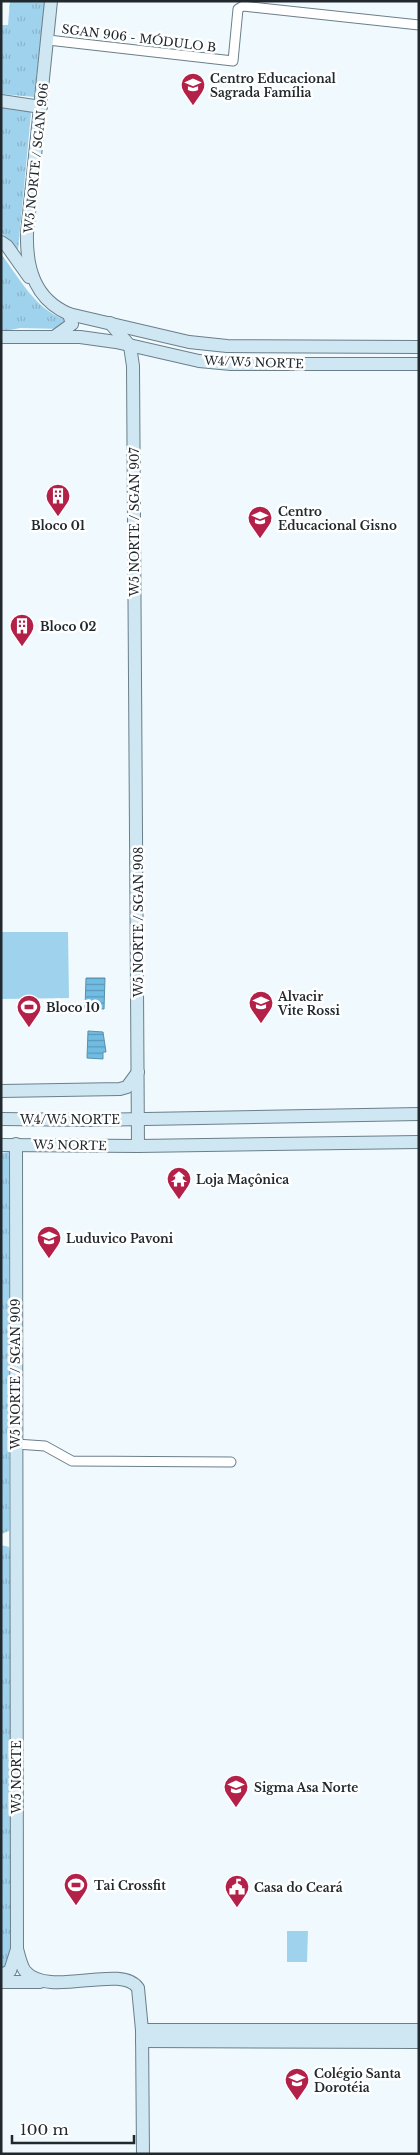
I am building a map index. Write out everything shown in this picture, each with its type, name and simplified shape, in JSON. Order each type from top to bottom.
[{"type":"main road","name":"W5 NORTE / SGAN 906","points":[[51,1],[41,107],[30,188],[26,250],[36,287],[52,305],[69,314],[110,323]]},
{"type":"main road","points":[[1,100],[41,107]]},
{"type":"main road","points":[[1,242],[16,257],[36,287]]},
{"type":"main road","points":[[54,337],[72,324],[69,314]]},
{"type":"main road","points":[[110,323],[130,346]]},
{"type":"main road","name":"W4/W5 NORTE","points":[[110,323],[189,342],[227,346],[419,347]]},
{"type":"main road","name":"W4/W5 NORTE","points":[[1,337],[80,337],[199,361],[231,364],[419,364]]},
{"type":"main road","name":"W5 NORTE / SGAN 907","points":[[130,346],[133,366],[136,698]]},
{"type":"main road","name":"W5 NORTE / SGAN 908","points":[[136,698],[138,1146]]},
{"type":"main road","points":[[1,1091],[120,1090],[127,1087],[138,1072]]},
{"type":"main road","name":"W4/W5 NORTE","points":[[1,1119],[138,1119],[419,1114]]},
{"type":"main road","name":"W5 NORTE","points":[[1,1145],[138,1146],[419,1142]]},
{"type":"main road","name":"W5 NORTE / SGAN 909","points":[[16,1144],[16,1604]]},
{"type":"main road","points":[[1,1537],[15,1537]]},
{"type":"main road","name":"W5 NORTE","points":[[1,1975],[10,1970],[17,1949],[16,1604]]},
{"type":"main road","name":"W5 NORTE","points":[[17,1949],[25,1971],[42,1982]]},
{"type":"main road","points":[[1,1982],[130,1980],[138,1988],[142,2036],[143,2154]]},
{"type":"main road","points":[[142,2036],[419,2030]]},
{"type":"main road","points":[[142,2036],[419,2042]]},
{"type":"street","name":"SGAN 906 - MÓDULO B","points":[[48,40],[233,61],[238,9],[243,6],[419,25]]},
{"type":"street","points":[[16,1444],[45,1446],[72,1460],[230,1462]]},
{"type":"green space","points":[[10,1],[45,1],[34,97],[1,94],[1,25],[8,25]]},
{"type":"green space","points":[[1,105],[24,107],[31,113],[18,250],[1,232]]},
{"type":"green space","points":[[1,254],[23,285],[39,303],[58,317],[70,321],[65,329],[20,328],[1,332]]},
{"type":"green space","points":[[1,932],[68,932],[69,998],[1,999]]},
{"type":"green space","points":[[9,1152],[9,1531],[1,1534],[1,1153]]},
{"type":"green space","points":[[1,1545],[9,1547],[10,1553],[11,1968],[1,1975]]},
{"type":"green space","points":[[287,1931],[308,1931],[307,1962],[287,1962]]},
{"type":"shaded area","points":[[86,978],[105,978],[104,1009],[85,1008]]},
{"type":"shaded area","points":[[88,1031],[103,1032],[106,1052],[103,1052],[103,1059],[87,1058]]},
{"type":"place","name":"Centro Educacional Sagrada Família","points":[[193,106]]},
{"type":"place","name":"Bloco 01","points":[[58,517]]},
{"type":"place","name":"Centro Educacional Gisno","points":[[260,539]]},
{"type":"place","name":"Bloco 02","points":[[22,647]]},
{"type":"place","name":"Alvacir Vite Rossi","points":[[261,1024]]},
{"type":"place","name":"Bloco 10","points":[[29,1028]]},
{"type":"place","name":"Loja Maçônica","points":[[179,1200]]},
{"type":"place","name":"Luduvico Pavoni","points":[[49,1259]]},
{"type":"place","name":"Sigma Asa Norte","points":[[236,1808]]},
{"type":"place","name":"Tai Crossfit","points":[[76,1906]]},
{"type":"place","name":"Casa do Ceará","points":[[237,1908]]},
{"type":"place","name":"Colégio Santa Dorotéia","points":[[297,2101]]}]
